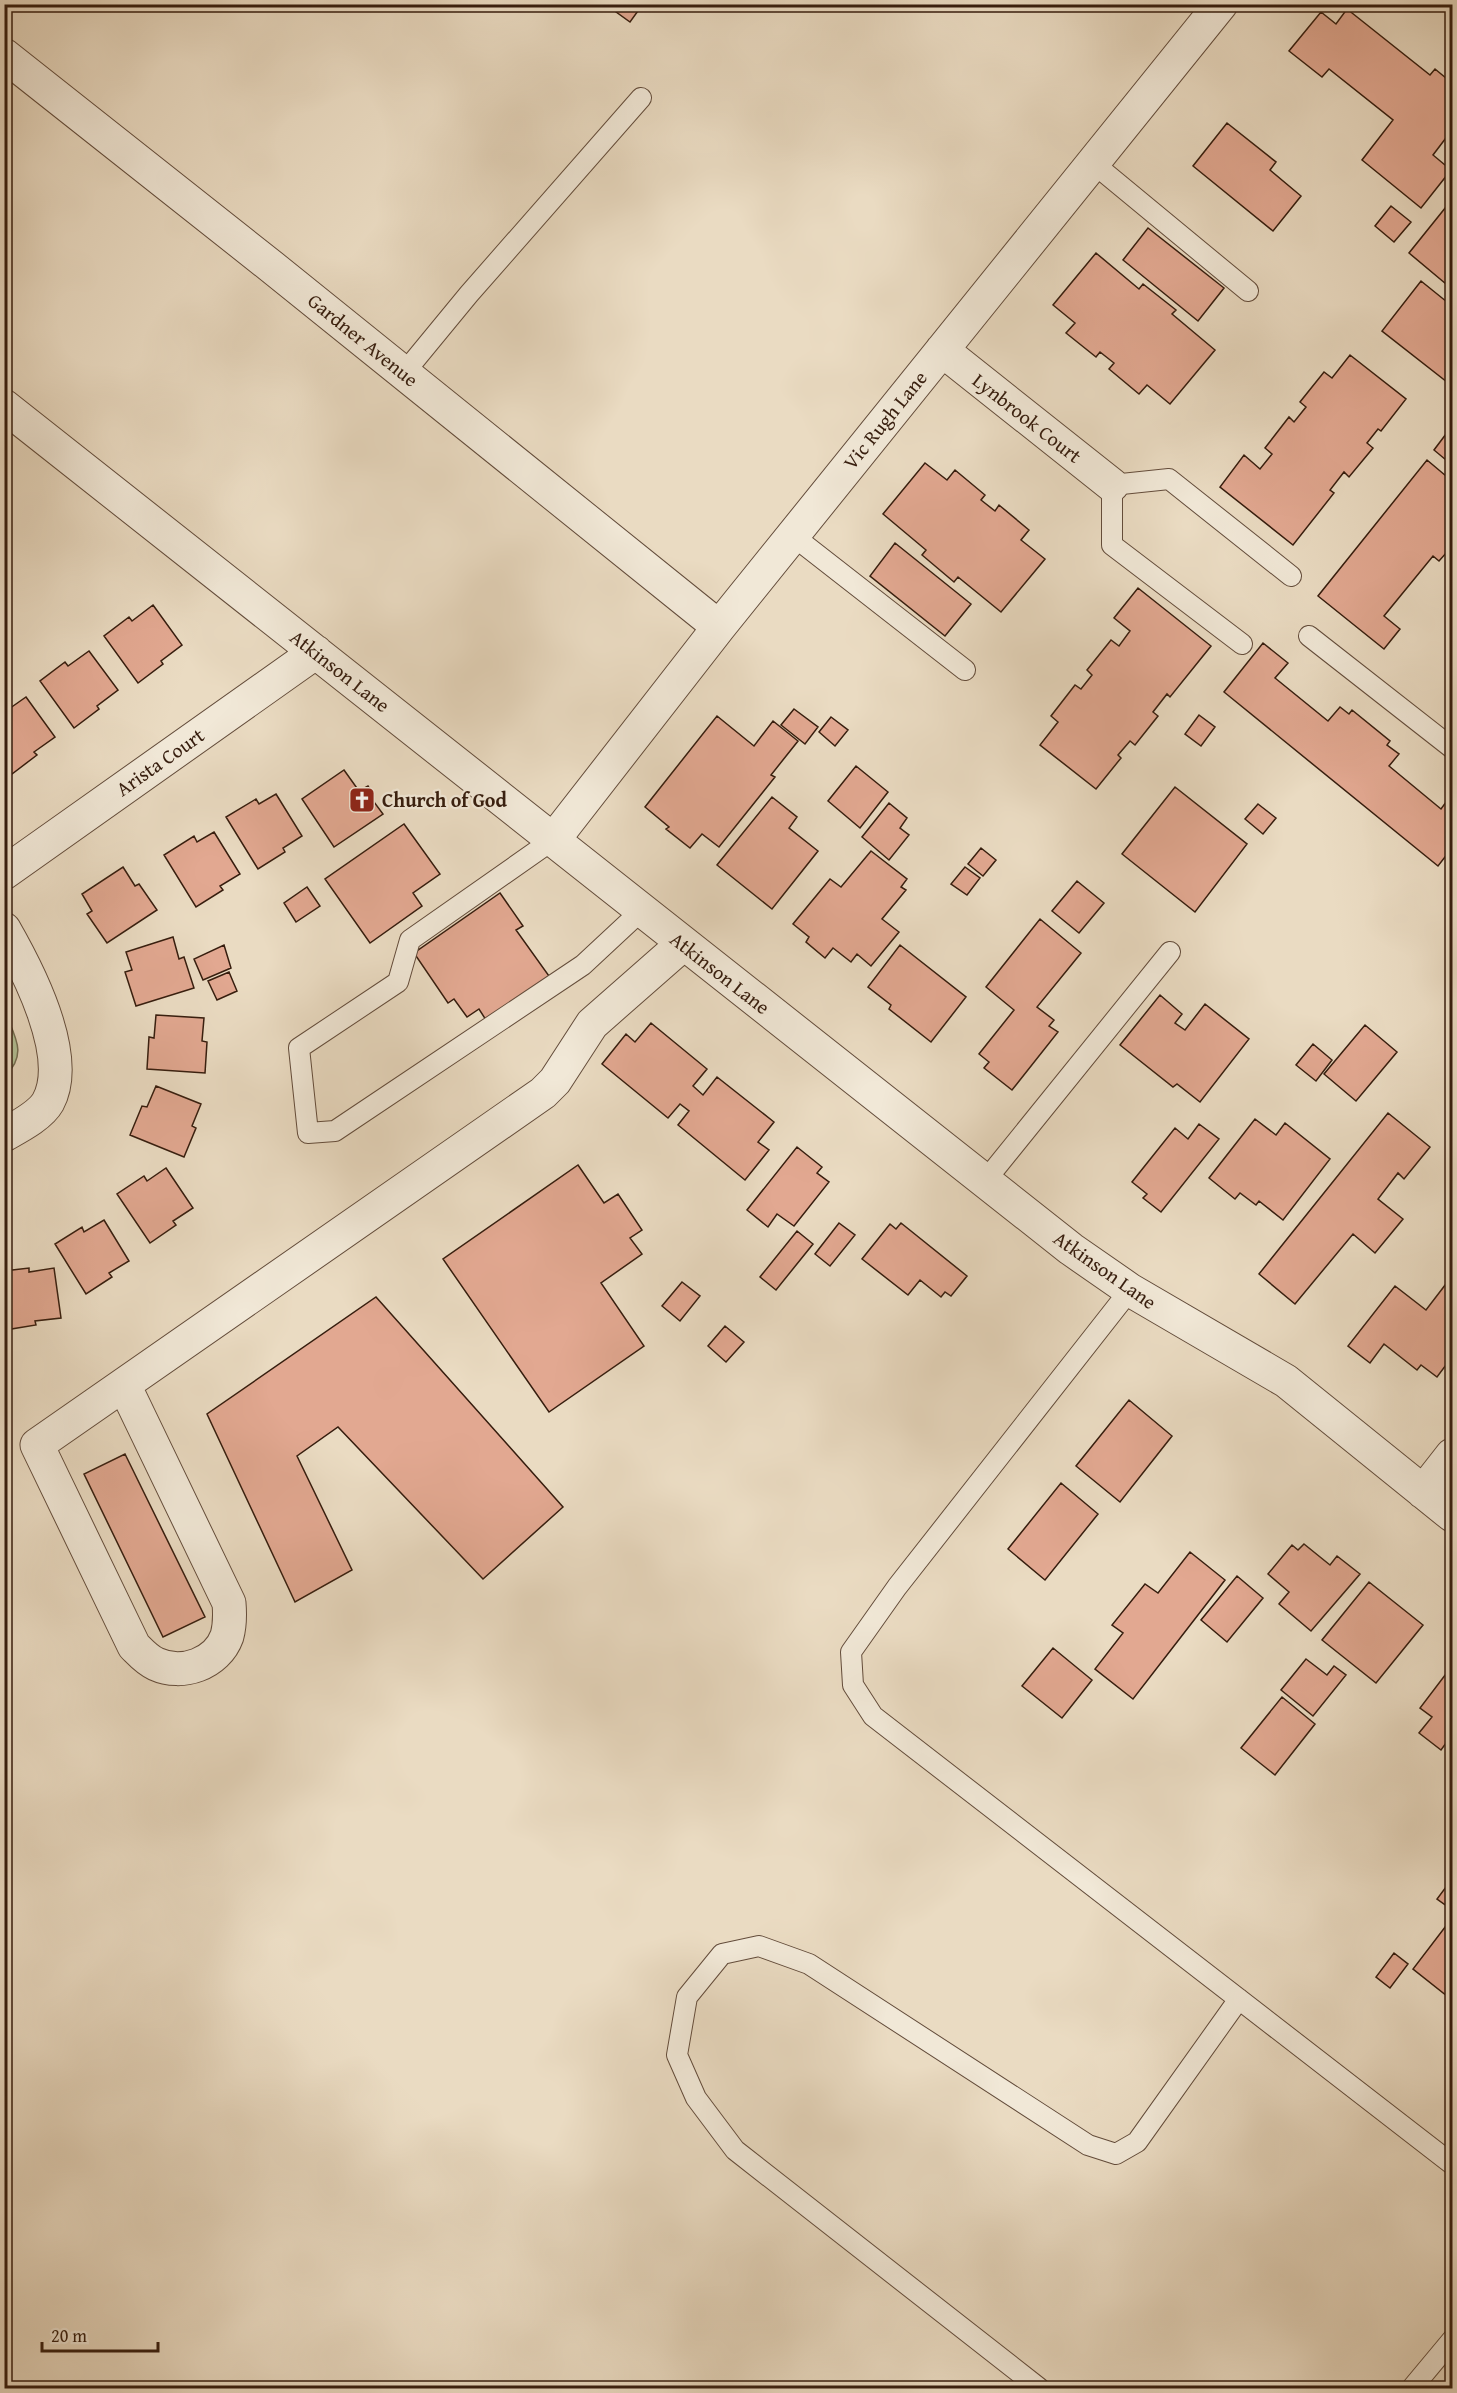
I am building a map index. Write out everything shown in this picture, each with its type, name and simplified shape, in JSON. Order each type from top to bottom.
[{"type":"street","name":"Vic Rugh Lane","points":[[554,839],[718,627],[1221,4]]},
{"type":"street","name":"Gardner Avenue","points":[[4,56],[404,373],[718,627]]},
{"type":"street","name":"Lynbrook Court","points":[[942,350],[1112,485]]},
{"type":"street","name":"Atkinson Lane","points":[[4,406],[554,839],[682,944],[1071,1249],[1130,1290],[1286,1381],[1452,1515]]},
{"type":"street","name":"Arista Court","points":[[4,873],[316,652]]},
{"type":"street","points":[[4,928],[23,962],[42,1007],[52,1042],[54,1067],[53,1087],[48,1103],[32,1117],[4,1135]]},
{"type":"street","points":[[124,1385],[229,1603],[230,1621],[226,1637],[209,1659],[197,1666],[183,1669],[156,1665],[145,1658],[134,1646],[37,1444],[543,1093],[555,1082],[592,1024],[682,944]]},
{"type":"street","points":[[1423,1492],[1452,1455]]},
{"type":"lane","points":[[404,373],[469,294],[641,98]]},
{"type":"lane","points":[[1093,163],[1248,291]]},
{"type":"lane","points":[[1242,644],[1112,544],[1112,485],[1169,479],[1291,576]]},
{"type":"lane","points":[[792,536],[965,670]]},
{"type":"lane","points":[[1309,636],[1452,748]]},
{"type":"lane","points":[[554,839],[410,940],[398,982],[299,1048],[308,1133],[335,1131],[583,965],[641,911]]},
{"type":"lane","points":[[985,1181],[1170,952]]},
{"type":"lane","points":[[1130,1290],[897,1587],[851,1652],[854,1685],[873,1716],[1452,2164]]},
{"type":"lane","points":[[1039,2388],[735,2150],[696,2098],[677,2055],[687,1997],[722,1954],[759,1946],[810,1964],[1088,2145],[1116,2154],[1137,2142],[1239,1999]]},
{"type":"lane","points":[[1412,2388],[1452,2340]]},
{"type":"green space","points":[[5,1012],[15,1037],[18,1053],[12,1068],[5,1076]]},
{"type":"building","points":[[605,4],[643,4],[630,22]]},
{"type":"building","points":[[1347,9],[1430,75],[1435,69],[1452,83],[1452,130],[1433,155],[1451,170],[1421,208],[1362,160],[1393,120],[1329,69],[1322,77],[1289,51],[1321,12],[1336,24]]},
{"type":"building","points":[[1227,123],[1276,162],[1270,170],[1301,196],[1273,231],[1193,166]]},
{"type":"building","points":[[1450,202],[1452,203],[1452,289],[1409,253]]},
{"type":"building","points":[[1391,206],[1411,222],[1394,242],[1375,226]]},
{"type":"building","points":[[1148,228],[1224,288],[1198,321],[1123,260]]},
{"type":"building","points":[[1096,253],[1139,289],[1143,284],[1176,310],[1172,314],[1215,350],[1170,404],[1147,385],[1139,394],[1109,369],[1114,363],[1100,352],[1096,357],[1066,333],[1075,323],[1053,305]]},
{"type":"building","points":[[1421,281],[1452,306],[1452,376],[1447,382],[1382,331]]},
{"type":"building","points":[[1350,355],[1406,399],[1381,431],[1378,429],[1367,443],[1373,448],[1349,477],[1344,472],[1330,490],[1334,493],[1293,545],[1220,487],[1244,455],[1260,469],[1272,454],[1265,448],[1289,417],[1294,422],[1306,407],[1300,402],[1324,372],[1332,378]]},
{"type":"building","points":[[1452,426],[1452,465],[1434,450]]},
{"type":"building","points":[[1427,460],[1452,481],[1452,552],[1450,555],[1447,552],[1439,561],[1433,556],[1384,616],[1400,629],[1384,649],[1318,596]]},
{"type":"building","points":[[925,463],[947,480],[955,470],[985,495],[981,500],[995,511],[999,505],[1029,530],[1021,540],[1045,559],[1001,612],[958,577],[954,582],[922,555],[926,550],[883,514]]},
{"type":"building","points":[[895,543],[971,604],[945,636],[870,576]]},
{"type":"building","points":[[1138,588],[1211,646],[1170,697],[1167,694],[1153,712],[1158,716],[1135,745],[1130,741],[1118,755],[1121,758],[1096,789],[1040,745],[1058,722],[1051,716],[1075,685],[1081,689],[1092,675],[1087,670],[1111,640],[1119,646],[1130,631],[1114,618]]},
{"type":"building","points":[[153,605],[182,645],[161,661],[163,664],[138,683],[104,636],[129,617],[132,621]]},
{"type":"building","points":[[1263,643],[1288,663],[1275,678],[1328,721],[1340,707],[1349,714],[1352,710],[1390,741],[1387,745],[1399,754],[1389,766],[1441,809],[1452,794],[1452,848],[1438,866],[1224,692]]},
{"type":"building","points":[[89,651],[118,690],[97,706],[99,709],[74,728],[40,681],[65,662],[68,666]]},
{"type":"building","points":[[26,697],[55,737],[34,752],[37,755],[12,774],[4,764],[4,710],[6,711]]},
{"type":"building","points":[[794,709],[818,727],[805,744],[781,725]]},
{"type":"building","points":[[1199,715],[1215,727],[1201,746],[1185,734]]},
{"type":"building","points":[[717,716],[754,746],[773,721],[798,741],[771,775],[775,777],[719,847],[702,834],[690,848],[666,829],[669,827],[645,807]]},
{"type":"building","points":[[831,717],[848,730],[835,746],[819,732]]},
{"type":"building","points":[[856,766],[888,792],[860,828],[828,801]]},
{"type":"building","points":[[344,770],[359,791],[368,786],[374,796],[371,798],[383,814],[334,847],[302,799]]},
{"type":"building","points":[[1175,787],[1247,844],[1195,912],[1122,854]]},
{"type":"building","points":[[276,794],[302,836],[283,848],[285,852],[258,869],[226,817],[256,799],[259,804]]},
{"type":"building","points":[[772,797],[797,817],[789,828],[818,851],[772,909],[717,865]]},
{"type":"building","points":[[889,803],[907,818],[900,828],[909,835],[889,860],[862,837]]},
{"type":"building","points":[[1258,804],[1276,818],[1263,834],[1245,819]]},
{"type":"building","points":[[404,824],[440,874],[413,893],[422,906],[370,943],[325,879]]},
{"type":"building","points":[[214,832],[240,874],[220,886],[223,890],[196,907],[164,855],[194,836],[197,842]]},
{"type":"building","points":[[981,848],[996,860],[983,876],[968,864]]},
{"type":"building","points":[[871,851],[907,879],[901,887],[906,890],[882,919],[899,932],[871,966],[857,954],[851,962],[833,948],[825,958],[806,942],[809,937],[793,924],[830,879],[841,887]]},
{"type":"building","points":[[123,867],[135,886],[139,884],[157,910],[107,943],[87,914],[92,911],[82,894]]},
{"type":"building","points":[[965,867],[980,878],[967,895],[951,884]]},
{"type":"building","points":[[1077,881],[1104,903],[1079,933],[1052,911]]},
{"type":"building","points":[[307,887],[320,906],[296,922],[284,903]]},
{"type":"building","points":[[500,893],[523,926],[516,930],[549,976],[486,1020],[479,1009],[467,1017],[454,999],[448,1003],[414,953]]},
{"type":"building","points":[[1040,919],[1081,953],[1037,1007],[1054,1020],[1049,1026],[1058,1032],[1012,1090],[984,1068],[989,1062],[979,1054],[1014,1010],[986,987]]},
{"type":"building","points":[[173,937],[179,959],[184,957],[194,988],[136,1006],[125,972],[132,970],[126,952]]},
{"type":"building","points":[[224,945],[231,968],[203,980],[194,959]]},
{"type":"building","points":[[900,945],[966,997],[931,1042],[889,1009],[891,1005],[868,987]]},
{"type":"building","points":[[229,972],[237,991],[217,1000],[208,981]]},
{"type":"building","points":[[1160,995],[1182,1014],[1175,1023],[1185,1030],[1205,1004],[1249,1039],[1200,1102],[1177,1084],[1173,1087],[1120,1045]]},
{"type":"building","points":[[156,1015],[204,1018],[202,1041],[207,1042],[205,1073],[147,1069],[149,1037],[154,1038]]},
{"type":"building","points":[[651,1023],[707,1069],[693,1086],[703,1095],[717,1077],[774,1122],[758,1142],[769,1150],[745,1180],[678,1125],[689,1111],[680,1104],[668,1118],[602,1064],[626,1034],[635,1042]]},
{"type":"building","points":[[1365,1025],[1397,1052],[1356,1101],[1324,1074]]},
{"type":"building","points":[[1313,1044],[1332,1060],[1316,1081],[1296,1065]]},
{"type":"building","points":[[156,1086],[201,1104],[192,1126],[196,1128],[184,1157],[130,1135],[142,1106],[147,1107]]},
{"type":"building","points":[[1388,1113],[1430,1147],[1404,1179],[1398,1173],[1378,1199],[1403,1219],[1375,1253],[1353,1234],[1295,1304],[1259,1274]]},
{"type":"building","points":[[1255,1119],[1276,1135],[1285,1123],[1330,1159],[1283,1220],[1259,1201],[1256,1205],[1240,1193],[1235,1199],[1209,1178]]},
{"type":"building","points":[[1199,1124],[1219,1139],[1161,1212],[1143,1198],[1147,1194],[1132,1182],[1175,1128],[1188,1139]]},
{"type":"building","points":[[797,1147],[822,1167],[817,1173],[829,1182],[794,1226],[777,1214],[768,1227],[747,1210]]},
{"type":"building","points":[[578,1165],[604,1203],[618,1194],[642,1230],[630,1238],[642,1254],[601,1283],[644,1346],[549,1412],[443,1259]]},
{"type":"building","points":[[166,1168],[193,1208],[173,1221],[176,1225],[150,1243],[117,1194],[144,1176],[147,1181]]},
{"type":"building","points":[[104,1220],[129,1261],[109,1273],[112,1277],[86,1294],[55,1244],[82,1227],[84,1232]]},
{"type":"building","points":[[839,1223],[855,1235],[830,1266],[815,1254]]},
{"type":"building","points":[[901,1223],[967,1276],[951,1296],[945,1292],[941,1297],[920,1280],[908,1295],[862,1259],[890,1224],[896,1229]]},
{"type":"building","points":[[797,1231],[813,1244],[776,1290],[760,1277]]},
{"type":"building","points":[[29,1268],[29,1272],[54,1268],[61,1318],[35,1321],[36,1325],[5,1330],[4,1271]]},
{"type":"building","points":[[1449,1280],[1452,1283],[1452,1357],[1437,1377],[1421,1365],[1417,1370],[1384,1344],[1370,1363],[1348,1346],[1395,1286],[1426,1310]]},
{"type":"building","points":[[682,1282],[700,1296],[680,1321],[662,1306]]},
{"type":"building","points":[[376,1297],[563,1507],[483,1579],[338,1427],[297,1456],[352,1570],[295,1602],[207,1414]]},
{"type":"building","points":[[725,1326],[744,1342],[726,1362],[708,1346]]},
{"type":"building","points":[[1129,1400],[1172,1436],[1120,1502],[1076,1466]]},
{"type":"building","points":[[125,1454],[205,1617],[163,1637],[84,1474]]},
{"type":"building","points":[[1061,1483],[1098,1514],[1045,1580],[1008,1549]]},
{"type":"building","points":[[1304,1544],[1330,1565],[1337,1556],[1360,1574],[1311,1631],[1279,1604],[1289,1592],[1268,1574],[1292,1545],[1298,1550]]},
{"type":"building","points":[[1190,1552],[1225,1580],[1133,1699],[1095,1669],[1123,1633],[1112,1625],[1145,1584],[1158,1593]]},
{"type":"building","points":[[1237,1576],[1263,1598],[1227,1642],[1201,1620]]},
{"type":"building","points":[[1369,1582],[1423,1625],[1376,1683],[1322,1640]]},
{"type":"building","points":[[1053,1648],[1092,1680],[1062,1718],[1022,1686]]},
{"type":"building","points":[[1306,1659],[1327,1675],[1334,1666],[1346,1675],[1313,1716],[1281,1690]]},
{"type":"building","points":[[1452,1666],[1452,1735],[1441,1750],[1419,1733],[1432,1717],[1420,1708]]},
{"type":"building","points":[[1282,1697],[1315,1724],[1275,1775],[1241,1748]]},
{"type":"building","points":[[1452,1879],[1452,1908],[1451,1909],[1437,1899]]},
{"type":"building","points":[[1452,1918],[1452,2000],[1413,1969]]},
{"type":"building","points":[[1394,1953],[1408,1964],[1390,1988],[1376,1977]]},
{"type":"place","name":"Church of God","points":[[362,800]]}]
